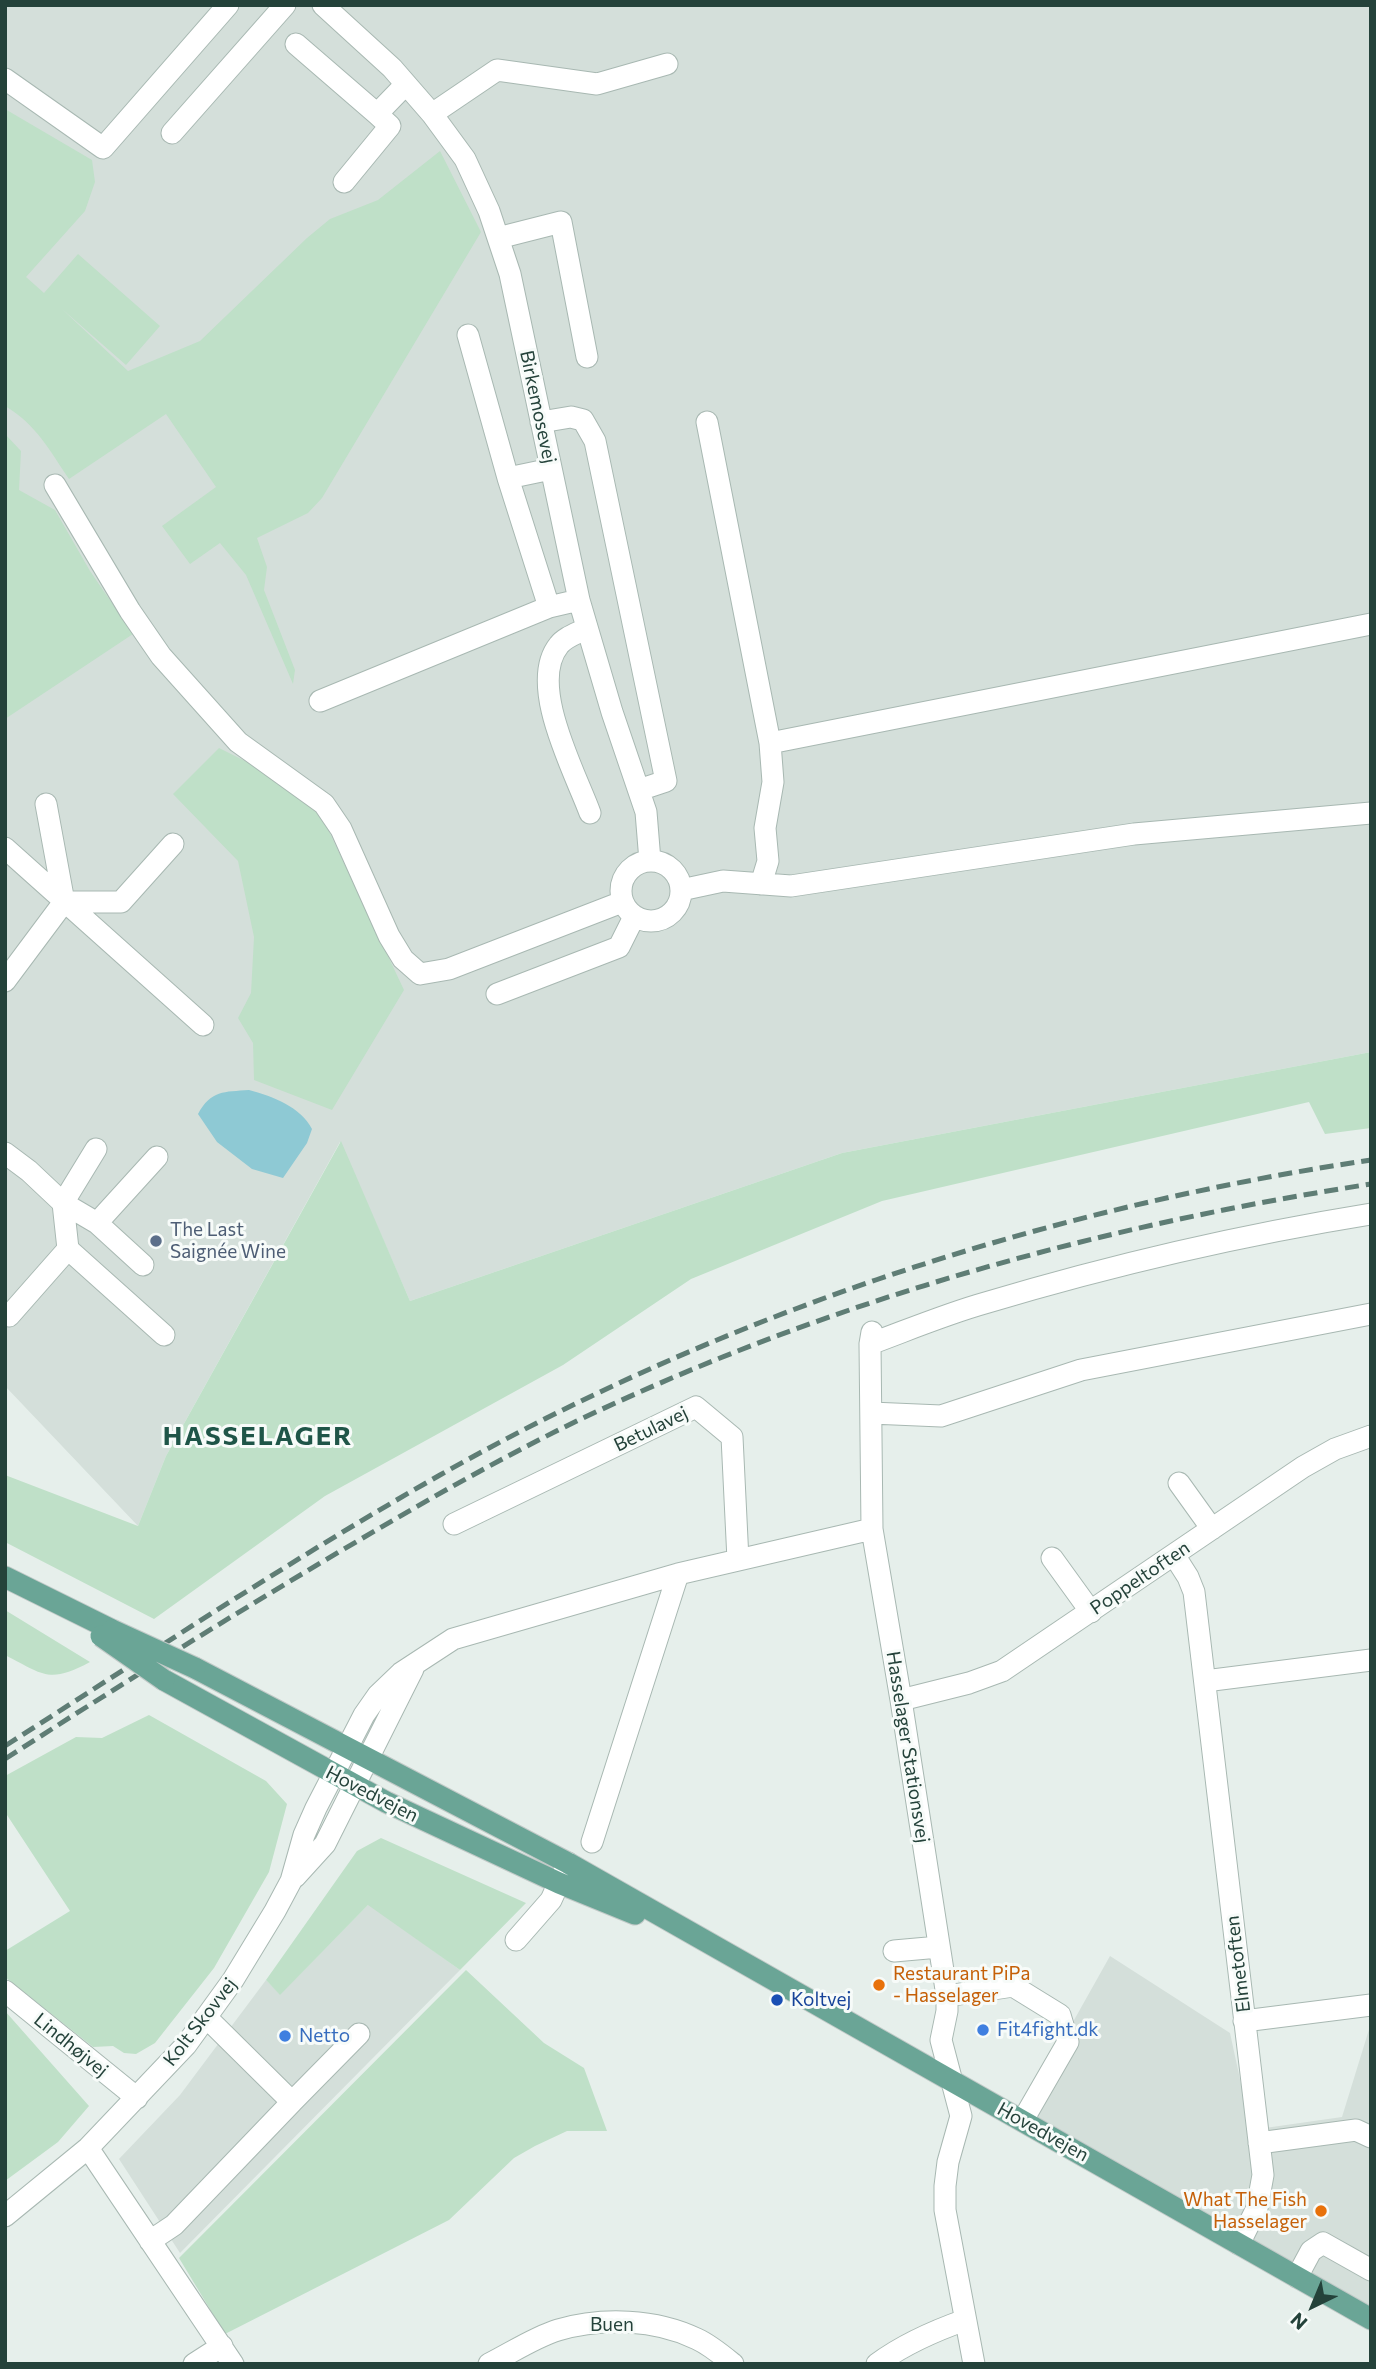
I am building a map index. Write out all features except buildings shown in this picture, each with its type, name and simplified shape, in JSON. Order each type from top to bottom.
[{"type":"main road","name":"Hovedvejen","points":[[5,1577],[107,1633],[195,1668],[568,1863],[1371,2319]]},
{"type":"main road","name":"Hovedvejen","points":[[107,1633],[170,1684],[355,1786],[559,1883],[714,1947]]},
{"type":"street","points":[[5,79],[103,148],[228,5]]},
{"type":"street","points":[[172,132],[285,5]]},
{"type":"street","name":"Birkemosevej","points":[[323,5],[392,68],[432,114],[466,159],[489,211],[510,274],[579,600],[612,712],[646,812],[650,861]]},
{"type":"street","points":[[296,44],[390,126],[344,182]]},
{"type":"street","points":[[432,114],[497,70],[597,84],[667,64]]},
{"type":"street","points":[[377,114],[406,84]]},
{"type":"street","points":[[498,239],[561,222],[587,357]]},
{"type":"street","points":[[468,335],[508,478],[549,607]]},
{"type":"street","points":[[541,422],[571,417],[583,419],[595,441],[666,781],[639,790]]},
{"type":"street","points":[[707,422],[770,743],[774,782],[765,828],[768,861],[761,884]]},
{"type":"street","points":[[508,478],[551,469]]},
{"type":"street","points":[[55,485],[161,656],[238,742],[324,804],[341,829],[389,936],[403,960],[421,974],[449,969],[628,909]]},
{"type":"street","points":[[320,701],[549,607],[579,600]]},
{"type":"street","points":[[770,743],[1371,624]]},
{"type":"street","points":[[587,628],[560,642],[552,655],[547,674],[552,715],[590,813]]},
{"type":"street","points":[[8,971],[64,902],[46,804]]},
{"type":"street","points":[[681,890],[723,881],[790,887],[1134,834],[1371,813]]},
{"type":"street","points":[[64,902],[121,902],[173,844]]},
{"type":"street","points":[[5,848],[203,1025]]},
{"type":"street","points":[[650,861],[668,866],[680,881],[681,890],[676,908],[661,920],[642,920],[628,909],[620,892],[626,874],[640,863],[650,861]]},
{"type":"street","points":[[497,994],[619,947],[628,909]]},
{"type":"street","points":[[96,1149],[63,1203],[68,1249],[164,1335]]},
{"type":"street","points":[[5,1153],[63,1203],[97,1223],[143,1265]]},
{"type":"street","points":[[97,1223],[157,1157]]},
{"type":"street","name":"Hasselager Stationsvej","points":[[951,2079],[941,2040],[947,1996],[872,1529],[871,1338],[983,1303],[1081,1277],[1274,1230],[1371,1214]]},
{"type":"street","points":[[9,1316],[68,1249]]},
{"type":"street","points":[[871,1413],[942,1416],[1082,1370],[1371,1314]]},
{"type":"street","name":"Betulavej","points":[[454,1524],[696,1407],[732,1437],[738,1560]]},
{"type":"street","name":"Poppeltoften","points":[[901,1700],[969,1683],[1002,1671],[1303,1467],[1335,1449],[1371,1436]]},
{"type":"street","points":[[1179,1483],[1212,1529]]},
{"type":"street","points":[[348,1747],[378,1695],[401,1673],[453,1639],[678,1574],[872,1529]]},
{"type":"street","name":"Elmetoften","points":[[1174,1555],[1195,1592],[1263,2175],[1257,2208],[1240,2244]]},
{"type":"street","points":[[1052,1558],[1091,1612]]},
{"type":"street","points":[[592,1842],[678,1574]]},
{"type":"street","points":[[1205,1681],[1371,1660]]},
{"type":"street","points":[[370,1758],[416,1664]]},
{"type":"street","name":"Kolt Skovvej","points":[[291,1881],[304,1835],[348,1747]]},
{"type":"street","name":"Kolt Skovvej","points":[[5,2216],[88,2148],[186,2045],[233,1980],[291,1881],[325,1844],[370,1758]]},
{"type":"street","points":[[516,1940],[551,1900],[568,1863]]},
{"type":"street","points":[[894,1951],[939,1947]]},
{"type":"street","points":[[947,1996],[1013,1986],[1060,2015],[1068,2042],[1023,2120]]},
{"type":"street","name":"Lindhøjvej","points":[[5,1991],[138,2098]]},
{"type":"street","points":[[1244,2021],[1371,2005]]},
{"type":"street","points":[[206,2017],[292,2102]]},
{"type":"street","points":[[150,2241],[174,2225],[359,2034]]},
{"type":"street","points":[[951,2079],[961,2116],[948,2162],[945,2210],[974,2364]]},
{"type":"street","points":[[1259,2143],[1356,2130],[1371,2137]]},
{"type":"street","points":[[88,2148],[227,2355],[194,2364]]},
{"type":"street","points":[[1297,2277],[1311,2251],[1323,2243],[1371,2270]]},
{"type":"street","points":[[877,2364],[929,2333],[965,2320]]},
{"type":"street","name":"Buen","points":[[489,2364],[555,2331],[586,2324],[617,2322],[656,2326],[698,2339],[733,2364]]},
{"type":"shaded area","points":[[5,5],[1371,5],[1371,1052],[842,1153],[410,1301],[340,1142],[166,1456],[138,1526],[5,1386]]},
{"type":"shaded area","points":[[369,1904],[460,1970],[180,2253],[119,2159],[180,2095],[266,1980],[280,1994]]},
{"type":"shaded area","points":[[1110,1956],[1230,2033],[1251,2130],[1342,2117],[1371,2023],[1371,2310],[1023,2111]]},
{"type":"green space","points":[[5,109],[92,160],[95,182],[85,211],[26,277],[44,293],[78,254],[160,326],[126,365],[62,309],[128,371],[200,341],[330,219],[378,200],[440,151],[481,232],[322,498],[308,513],[257,538],[267,567],[264,590],[295,670],[293,684],[246,575],[220,543],[190,564],[162,526],[216,487],[166,414],[69,479],[34,430],[5,406]]},
{"type":"green space","points":[[5,434],[21,451],[19,490],[55,510],[90,571],[133,634],[5,719]]},
{"type":"green space","points":[[219,748],[255,766],[305,797],[326,825],[404,990],[332,1110],[254,1080],[253,1043],[238,1018],[251,993],[254,937],[238,861],[173,794]]},
{"type":"green space","points":[[1371,1052],[1371,1128],[1325,1134],[1309,1102],[882,1201],[691,1279],[563,1365],[325,1496],[154,1619],[5,1542],[5,1475],[138,1526],[166,1456],[341,1141],[410,1301],[842,1153]]},
{"type":"green space","points":[[5,1610],[90,1662],[55,1675],[38,1672],[5,1655]]},
{"type":"green space","points":[[149,1715],[266,1781],[287,1804],[269,1872],[214,1968],[155,2043],[136,2054],[124,2053],[113,2046],[93,2047],[5,1977],[5,1951],[70,1911],[5,1812],[5,1776],[76,1737],[102,1738]]},
{"type":"green space","points":[[381,1838],[526,1903],[460,1970],[368,1905],[280,1995],[266,1980],[357,1851]]},
{"type":"green space","points":[[466,1970],[544,2043],[584,2068],[607,2131],[567,2131],[535,2146],[514,2158],[449,2220],[225,2334],[179,2258]]},
{"type":"green space","points":[[5,2011],[89,2106],[58,2142],[5,2181]]},
{"type":"water","points":[[249,1090],[276,1099],[293,1109],[301,1114],[312,1129],[307,1143],[283,1178],[252,1169],[217,1142],[198,1114],[213,1096]]},
{"type":"railway","points":[[5,1746],[385,1507],[549,1417],[661,1364],[775,1317],[891,1275],[1009,1238],[1129,1207],[1250,1181],[1371,1160]]},
{"type":"railway","points":[[5,1759],[216,1626],[432,1498],[551,1434],[676,1376],[869,1303],[1067,1245],[1269,1201],[1371,1184]]},
{"type":"place","name":"The Last Saignée Wine","points":[[156,1241]]},
{"type":"place","name":"Restaurant PiPa - Hasselager","points":[[879,1985]]},
{"type":"place","name":"Koltvej","points":[[777,2000]]},
{"type":"place","name":"Fit4fight.dk","points":[[983,2030]]},
{"type":"place","name":"Netto","points":[[285,2036]]},
{"type":"place","name":"What The Fish Hasselager","points":[[1321,2211]]},
{"type":"district","name":"HASSELAGER","points":[[258,1436]]}]
